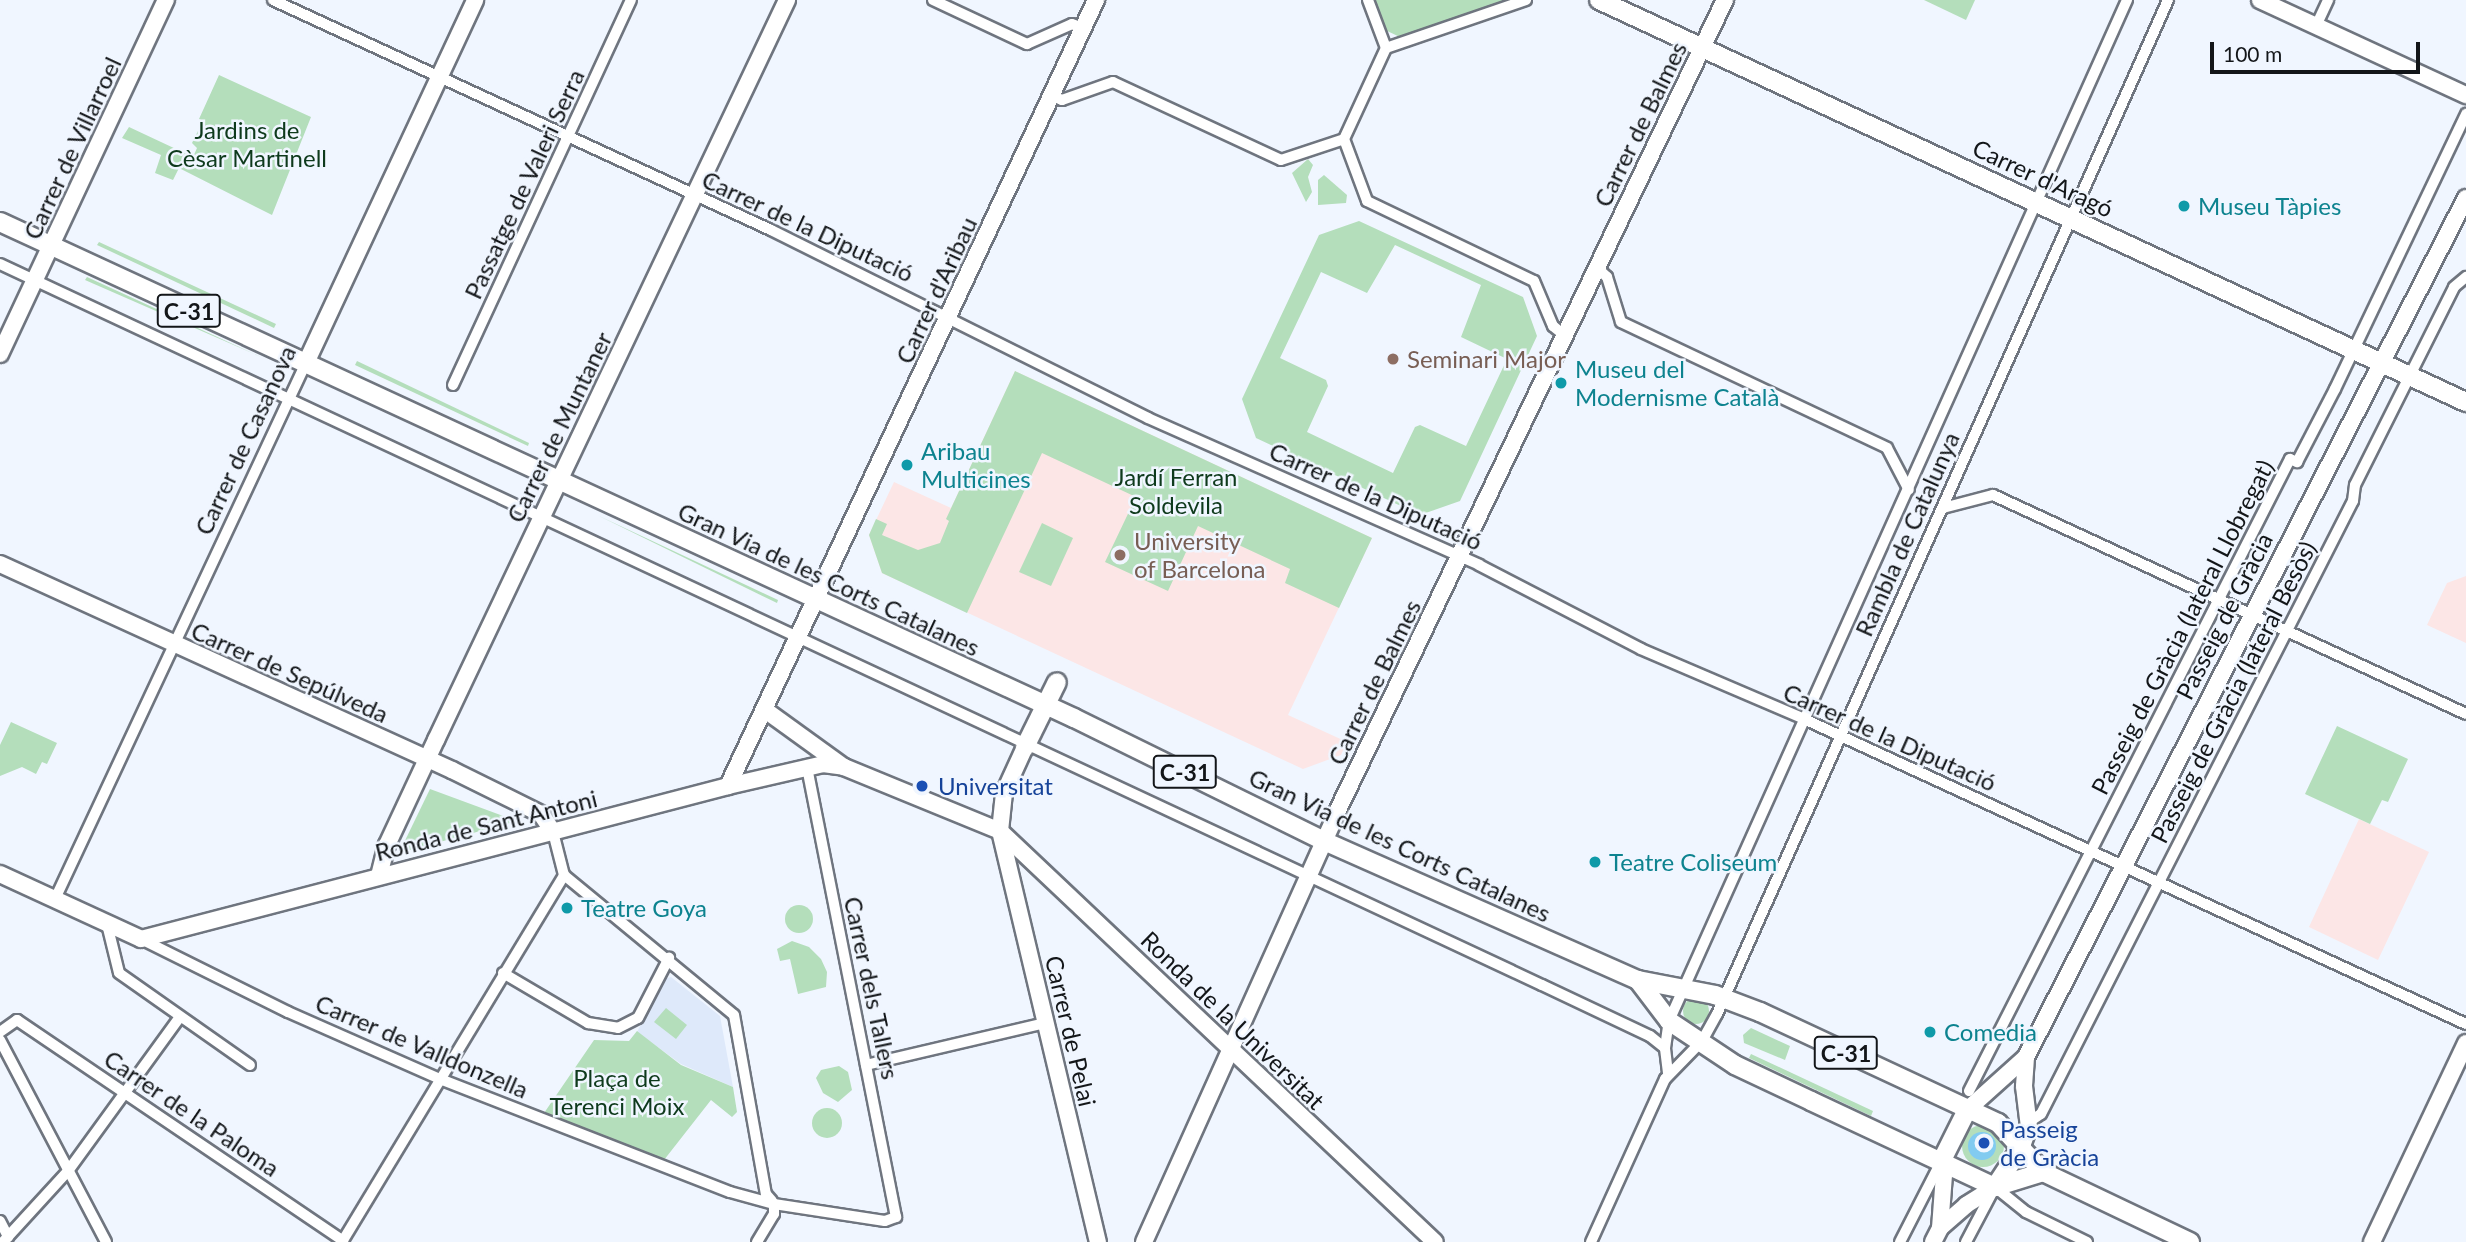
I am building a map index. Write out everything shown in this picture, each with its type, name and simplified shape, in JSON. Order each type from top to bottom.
[{"type":"main road","name":"Carrer de Villarroel","points":[[0,354],[166,0]]},
{"type":"main road","name":"Carrer de Casanova","points":[[305,365],[475,0]]},
{"type":"main road","name":"Carrer de Muntaner","points":[[379,876],[387,845],[427,758],[788,0]]},
{"type":"main road","name":"Carrer d'Aribau","points":[[728,786],[1096,0]]},
{"type":"main road","name":"Carrer d'Aragó","points":[[1599,0],[2466,402]]},
{"type":"main road","name":"Carrer de Balmes","points":[[1144,1242],[1324,841],[1460,556],[1558,331],[1596,267],[1725,0]]},
{"type":"main road","points":[[2260,0],[2466,95]]},
{"type":"main road","name":"Passeig de Gràcia","points":[[1936,1235],[1944,1175],[1941,1162],[1967,1110],[2026,1057],[2466,198]]},
{"type":"main road","name":"Gran Via de les Corts Catalanes","points":[[0,222],[1046,705],[1324,841],[1637,981],[1684,987],[1724,998],[1998,1123],[2022,1146],[2043,1172],[2190,1242]]},
{"type":"main road","name":"Carrer de Sepúlveda","points":[[0,564],[427,758],[541,814],[553,832]]},
{"type":"main road","points":[[765,710],[844,767],[999,831],[1004,793],[1057,682]]},
{"type":"main road","name":"Ronda de Sant Antoni","points":[[141,939],[728,786],[807,767],[844,767]]},
{"type":"main road","name":"Carrer de Pelai","points":[[999,831],[1098,1242]]},
{"type":"main road","name":"Ronda de la Universitat","points":[[999,831],[1435,1242]]},
{"type":"main road","points":[[0,874],[141,939]]},
{"type":"main road","name":"Gran Via de les Corts Catalanes","points":[[1637,981],[1669,1021],[1735,1065],[1995,1187]]},
{"type":"main road","points":[[2372,1242],[2466,1043]]},
{"type":"main road","name":"Passeig de Gràcia","points":[[2022,1146],[2029,1122],[2024,1086],[2026,1057]]},
{"type":"main road","points":[[1995,1187],[2022,1146]]},
{"type":"main road","points":[[1995,1187],[2043,1172]]},
{"type":"main road","name":"Passeig de Gràcia","points":[[1936,1235],[1981,1192],[1995,1187]]},
{"type":"street","name":"Carrer de la Diputació","points":[[273,0],[695,195],[948,316],[1148,418],[1460,556],[1641,649],[1804,719],[2466,1024]]},
{"type":"street","name":"Passatge de Valeri Serra","points":[[453,385],[631,0]]},
{"type":"street","points":[[933,0],[1027,44],[1072,24],[1083,28]]},
{"type":"street","points":[[1368,0],[1386,48],[1344,139],[1367,201],[1534,281],[1558,331]]},
{"type":"street","points":[[1386,48],[1525,0]]},
{"type":"street","name":"Rambla de Catalunya","points":[[1668,1073],[1665,1048],[1669,1021],[1905,486],[2038,202],[2127,0]]},
{"type":"street","name":"Rambla de Catalunya","points":[[1591,1242],[1668,1073],[1702,1041],[1724,998],[2168,0]]},
{"type":"street","points":[[2316,26],[2328,0]]},
{"type":"street","points":[[1053,96],[1062,100],[1113,82],[1281,160],[1344,139]]},
{"type":"street","name":"Passeig de Gràcia (lateral Llobregat)","points":[[1969,1091],[2290,459],[2297,462],[2405,251],[2407,230],[2466,114]]},
{"type":"street","points":[[0,264],[1026,747],[1630,1027],[1665,1048]]},
{"type":"street","points":[[1596,267],[1606,277],[1621,321],[1887,448],[1905,486]]},
{"type":"street","name":"Passeig de Gràcia (lateral Besòs)","points":[[2029,1122],[2041,1114],[2287,631],[2454,287],[2466,277]]},
{"type":"street","name":"Carrer de Casanova","points":[[55,899],[305,365]]},
{"type":"street","points":[[1943,508],[1993,495],[2466,714]]},
{"type":"street","name":"Carrer dels Tallers","points":[[807,767],[897,1217]]},
{"type":"street","points":[[553,832],[564,875],[669,958],[734,1015],[766,1194],[774,1204],[774,1214],[757,1242]]},
{"type":"street","points":[[343,1241],[564,875]]},
{"type":"street","points":[[107,924],[118,974],[250,1065]]},
{"type":"street","name":"Carrer de Valldonzella","points":[[141,939],[288,1012],[440,1080],[730,1192],[774,1204],[885,1221],[897,1217]]},
{"type":"street","points":[[503,973],[587,1023],[618,1028],[638,1018],[669,958]]},
{"type":"street","points":[[0,1221],[6,1239],[68,1171],[123,1091],[180,1017]]},
{"type":"street","name":"Carrer de la Paloma","points":[[0,1032],[17,1020],[343,1241]]},
{"type":"street","points":[[866,1065],[1045,1023]]},
{"type":"street","points":[[0,1040],[106,1242]]},
{"type":"street","points":[[1900,1242],[1941,1162]]},
{"type":"street","points":[[1966,1242],[1995,1187],[2026,1212],[2087,1242]]},
{"type":"shaded area","name":"University of Barcelona","points":[[1015,371],[1372,538],[1288,715],[1347,742],[1341,755],[1303,769],[882,573],[869,535],[894,482],[951,508]]},
{"type":"shaded area","points":[[2466,576],[2466,643],[2427,625],[2447,583]]},
{"type":"shaded area","points":[[2359,819],[2429,852],[2378,960],[2309,927]]},
{"type":"shaded area","points":[[671,977],[720,1016],[733,1087],[681,1064],[637,1032],[664,979]]},
{"type":"green space","points":[[1372,0],[1506,0],[1402,38],[1383,29]]},
{"type":"green space","points":[[1924,0],[1975,0],[1966,20]]},
{"type":"green space","name":"Jardins de Cèsar Martinell","points":[[219,75],[311,117],[272,215],[179,168],[173,180],[155,173],[161,155],[122,138],[129,127],[193,157],[197,148],[192,143],[203,121],[199,119]]},
{"type":"green space","points":[[1308,159],[1313,165],[1308,177],[1312,192],[1306,202],[1292,173]]},
{"type":"green space","points":[[1324,175],[1347,195],[1346,203],[1318,205],[1318,180]]},
{"type":"green space","points":[[1359,221],[1523,297],[1537,336],[1460,501],[1420,515],[1256,438],[1242,399],[1319,235]],"holes":[[[1395,245],[1481,285],[1461,337],[1507,359],[1466,446],[1420,425],[1415,427],[1393,473],[1307,432],[1328,386],[1326,380],[1280,358],[1321,272],[1367,293]]]},
{"type":"green space","points":[[99,242],[276,324],[274,328],[97,245]]},
{"type":"green space","points":[[87,277],[261,357],[85,280]]},
{"type":"green space","points":[[357,361],[529,443],[528,446],[355,365]]},
{"type":"green space","name":"Jardí Ferran Soldevila","points":[[1015,371],[1372,538],[1339,608],[1285,583],[1290,569],[1198,526],[1168,591],[1105,562],[1136,497],[1042,453],[967,613],[882,573],[869,535],[876,519],[887,524],[882,535],[918,550],[940,543],[949,521],[946,519]]},
{"type":"green space","points":[[597,515],[778,600],[777,603]]},
{"type":"green space","points":[[1042,523],[1073,538],[1051,586],[1019,572]]},
{"type":"green space","points":[[11,722],[57,743],[47,764],[42,762],[36,774],[22,767],[0,776],[0,745]]},
{"type":"green space","points":[[2337,726],[2408,759],[2388,802],[2382,800],[2370,824],[2305,794]]},
{"type":"green space","points":[[430,789],[517,821],[399,853]]},
{"type":"green space","points":[[799,905],[809,909],[813,919],[809,929],[799,933],[789,929],[785,919],[789,909]]},
{"type":"green space","points":[[792,941],[809,947],[821,959],[827,972],[826,987],[798,994],[790,959],[780,961],[777,949]]},
{"type":"green space","points":[[1696,998],[1705,1002],[1709,1011],[1705,1020],[1696,1024],[1687,1020],[1683,1011],[1687,1002]]},
{"type":"green space","points":[[666,1008],[687,1025],[676,1039],[654,1022]]},
{"type":"green space","points":[[1751,1028],[1790,1046],[1785,1060],[1744,1043],[1743,1035]]},
{"type":"green space","name":"Plaça de Terenci Moix","points":[[637,1031],[681,1065],[733,1087],[737,1112],[732,1117],[711,1100],[664,1160],[542,1116],[594,1040],[629,1041]]},
{"type":"green space","points":[[1751,1054],[1873,1111],[1871,1116],[1749,1058]]},
{"type":"green space","points":[[839,1066],[848,1072],[852,1090],[838,1102],[823,1093],[816,1078],[821,1070]]},
{"type":"green space","points":[[827,1108],[833,1109],[841,1117],[841,1129],[833,1137],[827,1138],[821,1137],[813,1129],[812,1123],[813,1117],[821,1109]]},
{"type":"green space","points":[[1983,1125],[1998,1131],[2004,1146],[1998,1161],[1983,1167],[1968,1161],[1962,1146],[1968,1131]]},
{"type":"water","points":[[1982,1132],[1992,1136],[1996,1146],[1992,1156],[1982,1160],[1972,1156],[1968,1146],[1972,1136]]},
{"type":"place","name":"Museu Tàpies","points":[[2184,206]]},
{"type":"place","name":"Seminari Major","points":[[1393,359]]},
{"type":"place","name":"Museu del Modernisme Català","points":[[1561,383]]},
{"type":"place","name":"Aribau Multicines","points":[[907,465]]},
{"type":"place","name":"University of Barcelona","points":[[1120,555]]},
{"type":"place","name":"Universitat","points":[[922,786]]},
{"type":"place","name":"Teatre Coliseum","points":[[1595,862]]},
{"type":"place","name":"Teatre Goya","points":[[567,908]]},
{"type":"place","name":"Comedia","points":[[1930,1032]]},
{"type":"place","name":"Passeig de Gràcia","points":[[1984,1143]]}]
